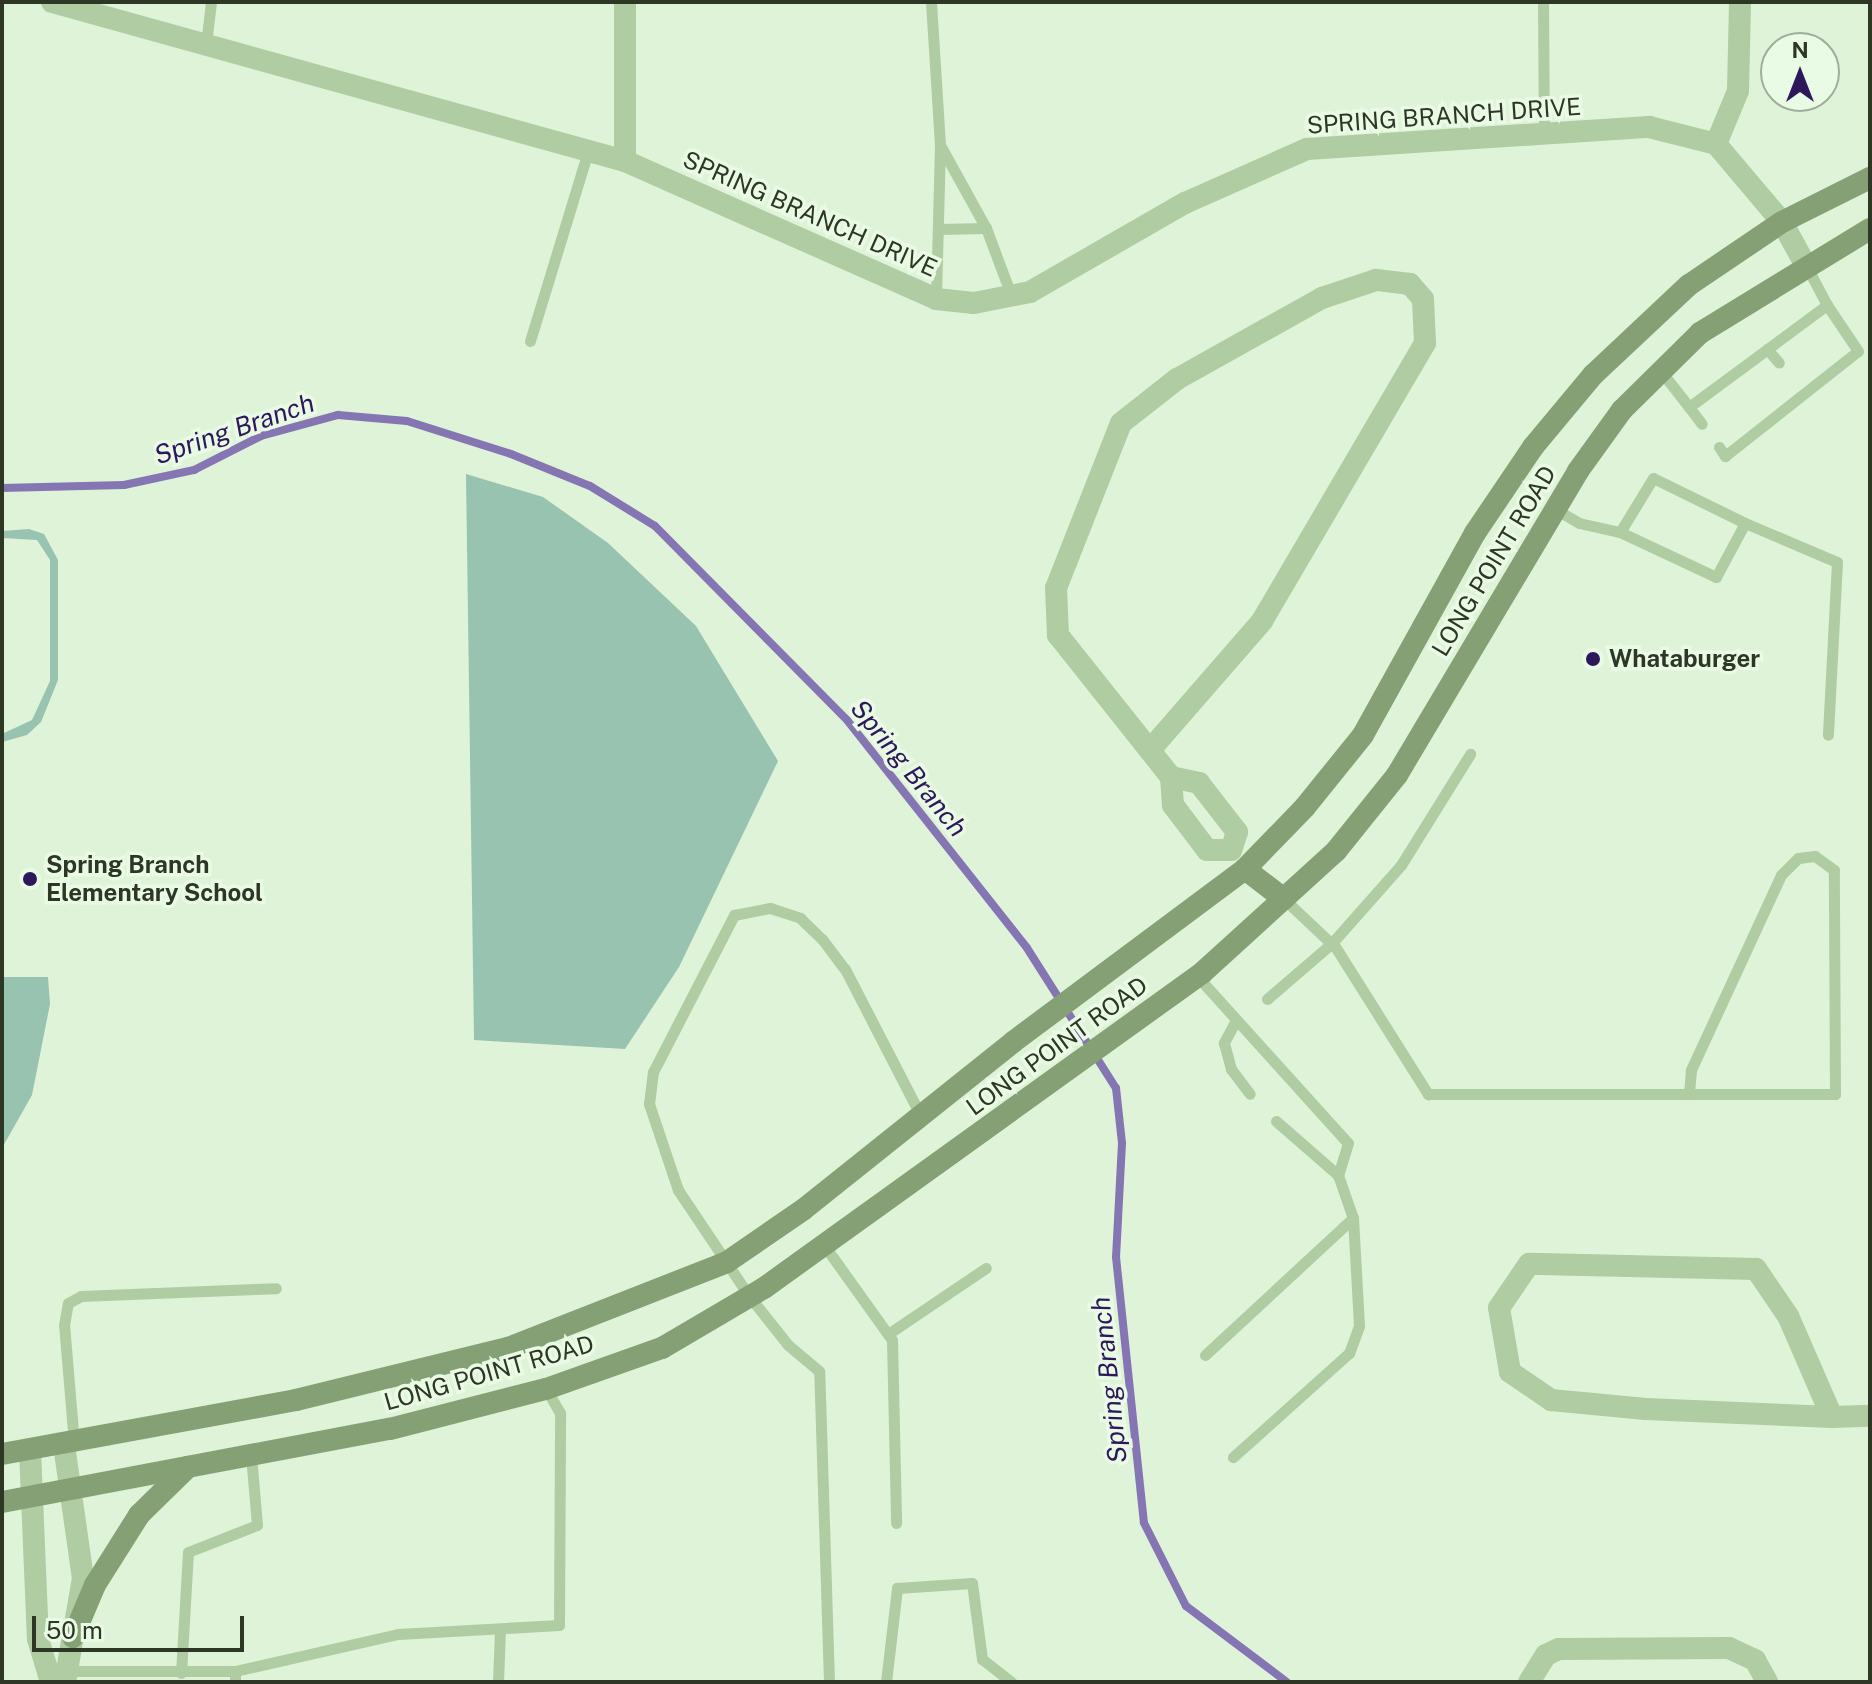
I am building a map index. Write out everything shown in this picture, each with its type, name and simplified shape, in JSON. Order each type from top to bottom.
[{"type":"main road","name":"LONG POINT ROAD","points":[[2,1454],[296,1400],[508,1348],[727,1262],[804,1209],[1013,1042],[1119,968],[1245,869],[1305,807],[1363,735],[1475,533],[1533,447],[1638,330],[1689,285],[1782,222],[1870,178]]},
{"type":"main road","name":"LONG POINT ROAD","points":[[2,1502],[390,1429],[546,1389],[662,1348],[749,1296],[824,1245],[1046,1088],[1197,976],[1336,851],[1397,775],[1555,509],[1622,410],[1659,369],[1700,333],[1870,229]]},
{"type":"main road","points":[[1245,869],[1284,899]]},
{"type":"main road","points":[[73,1637],[95,1585],[139,1515],[188,1467]]},
{"type":"street","points":[[625,2],[625,161]]},
{"type":"street","points":[[1740,2],[1738,91],[1716,144],[1782,222],[1806,266]]},
{"type":"street","name":"SPRING BRANCH DRIVE","points":[[63,3],[625,161],[936,299],[974,303],[1030,292],[1185,203],[1307,149],[1649,127],[1716,144]]},
{"type":"street","points":[[1150,750],[1262,621],[1425,343],[1423,299],[1410,284],[1376,280],[1322,298],[1177,379],[1121,423],[1056,588],[1058,635],[1171,777],[1173,805],[1207,850],[1231,850]]},
{"type":"street","points":[[1171,777],[1199,783],[1237,832],[1231,850]]},
{"type":"street","points":[[1231,850],[1245,869]]},
{"type":"street","points":[[1832,1417],[1788,1316],[1756,1269],[1529,1264],[1499,1308],[1510,1372],[1551,1400],[1832,1417],[1870,1416]]},
{"type":"street","points":[[62,1678],[83,1578],[81,1533],[67,1490],[69,1444]]},
{"type":"street","points":[[30,1450],[38,1639],[62,1678]]},
{"type":"street","points":[[1529,1682],[1546,1655],[1559,1649],[1729,1648],[1755,1660],[1767,1682]]},
{"type":"lane","points":[[206,44],[211,2]]},
{"type":"lane","points":[[931,2],[940,145],[936,299]]},
{"type":"lane","points":[[1543,2],[1544,133]]},
{"type":"lane","points":[[940,145],[986,228],[1011,295]]},
{"type":"lane","points":[[530,341],[588,151]]},
{"type":"lane","points":[[938,229],[986,228]]},
{"type":"lane","points":[[1719,447],[1725,456],[1799,390],[1858,351],[1827,305],[1806,266]]},
{"type":"lane","points":[[1689,407],[1827,305]]},
{"type":"lane","points":[[1767,349],[1779,363]]},
{"type":"lane","points":[[1659,369],[1702,424]]},
{"type":"lane","points":[[1620,532],[1653,478],[1745,523],[1837,562],[1828,735]]},
{"type":"lane","points":[[1555,509],[1579,523],[1620,532],[1716,577],[1745,523]]},
{"type":"lane","points":[[1267,999],[1332,943],[1401,865],[1470,754]]},
{"type":"lane","points":[[1284,899],[1332,943],[1428,1094],[1689,1094],[1835,1094],[1834,870],[1815,856],[1798,858],[1781,875],[1691,1070],[1689,1094]]},
{"type":"lane","points":[[829,1682],[819,1371],[788,1345],[749,1296],[678,1190],[649,1104],[653,1072],[734,915],[770,908],[800,918],[822,939],[845,969],[921,1116]]},
{"type":"lane","points":[[1197,976],[1348,1143],[1338,1175]]},
{"type":"lane","points":[[1236,1020],[1224,1043],[1231,1069],[1250,1094]]},
{"type":"lane","points":[[1233,1457],[1349,1353],[1359,1326],[1353,1218],[1338,1175],[1276,1121]]},
{"type":"lane","points":[[1205,1355],[1353,1218]]},
{"type":"lane","points":[[824,1245],[888,1334],[896,1523]]},
{"type":"lane","points":[[888,1334],[986,1268]]},
{"type":"lane","points":[[69,1444],[64,1325],[68,1303],[81,1296],[276,1288]]},
{"type":"lane","points":[[62,1678],[181,1673],[235,1677],[398,1634],[559,1625],[560,1413],[546,1389]]},
{"type":"lane","points":[[181,1673],[188,1552],[257,1525],[251,1455]]},
{"type":"lane","points":[[886,1682],[897,1588],[972,1583],[982,1659],[1011,1682]]},
{"type":"lane","points":[[498,1682],[500,1629]]},
{"type":"green space","points":[[466,474],[543,497],[608,543],[696,626],[778,761],[679,967],[625,1049],[474,1040]]},
{"type":"green space","points":[[29,529],[44,534],[58,560],[58,680],[41,722],[27,735],[2,742],[2,734],[32,720],[50,681],[50,560],[37,540],[2,538],[2,531]]},
{"type":"green space","points":[[2,977],[48,977],[50,1004],[32,1095],[2,1148]]},
{"type":"waterway","name":"Spring Branch","points":[[2,488],[124,485],[194,470],[261,436],[338,415],[407,421],[511,454],[590,486],[655,526],[847,720],[1027,948],[1116,1088],[1122,1143],[1116,1257],[1144,1523],[1186,1606],[1287,1682]]},
{"type":"place","name":"Whataburger","points":[[1593,659]]},
{"type":"place","name":"Spring Branch Elementary School","points":[[30,879]]}]
